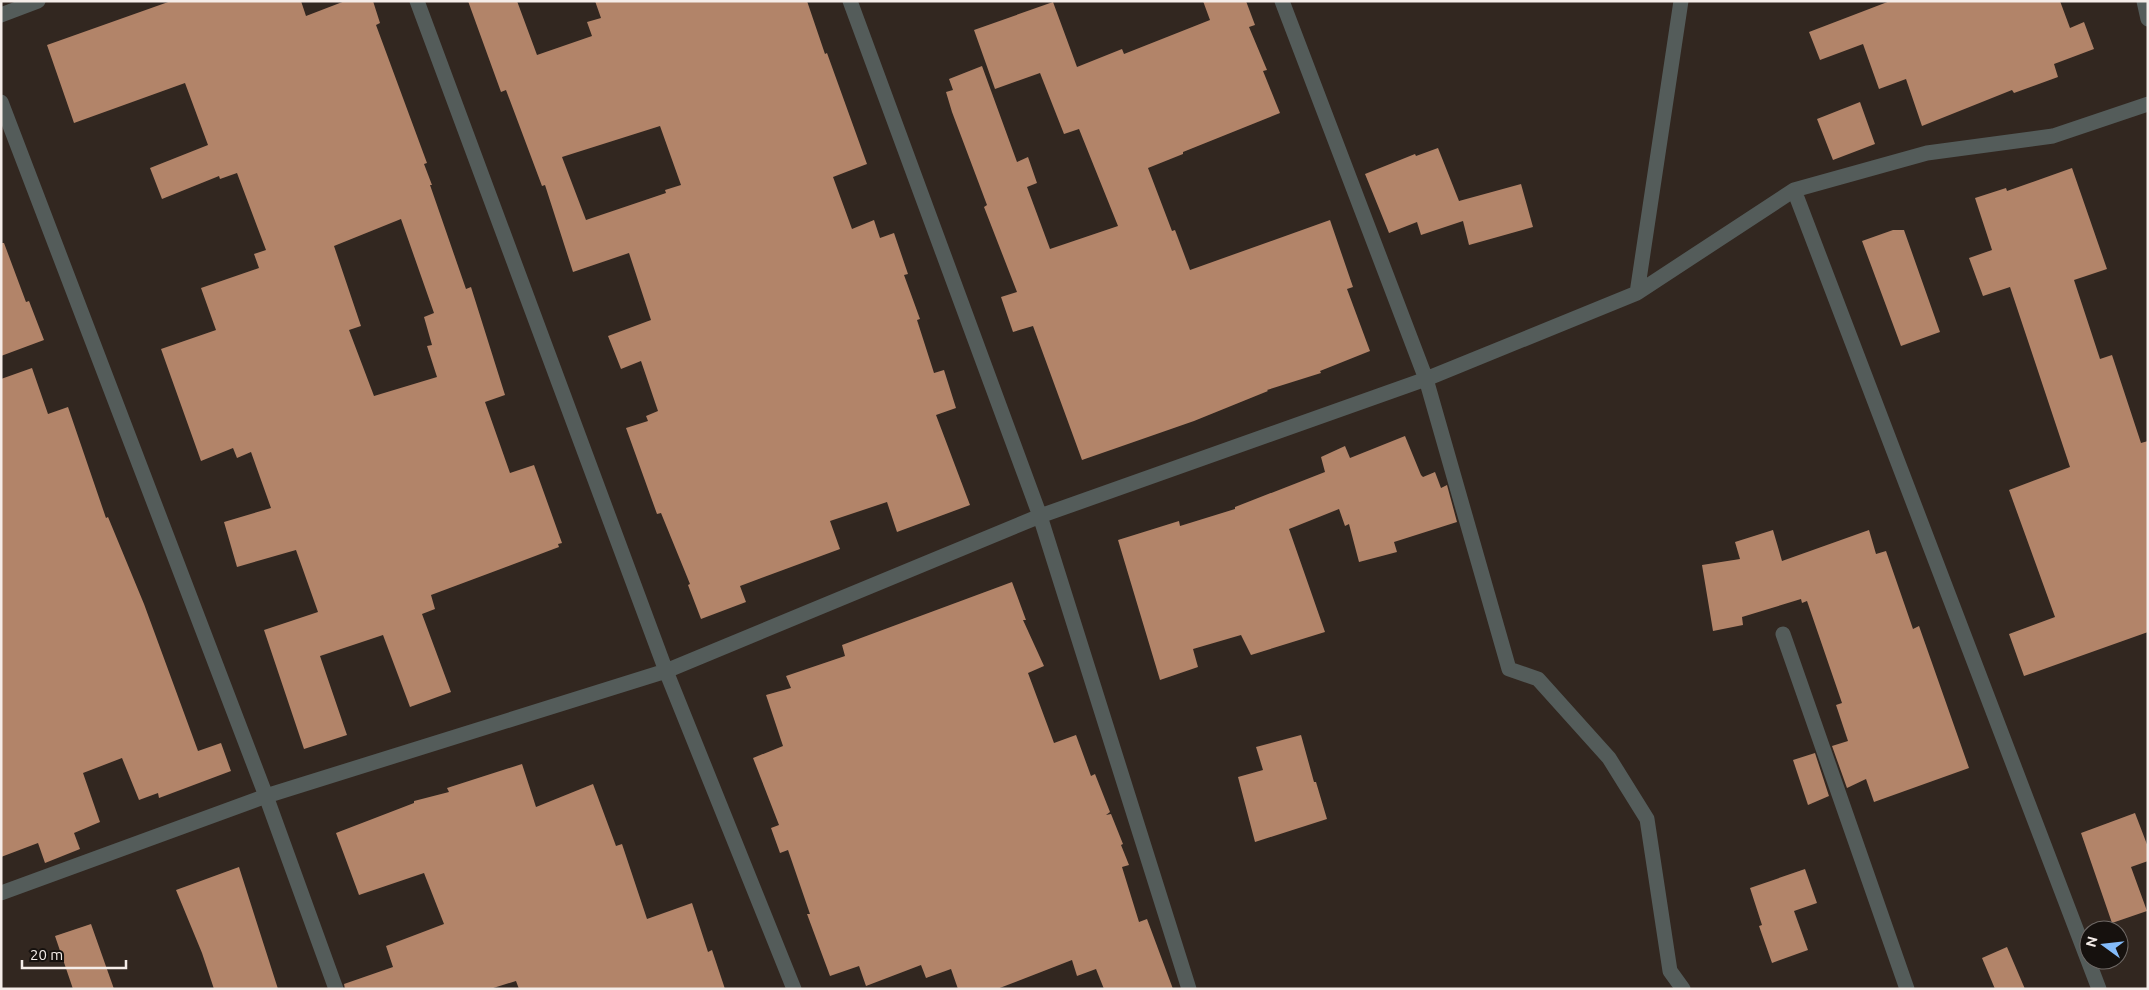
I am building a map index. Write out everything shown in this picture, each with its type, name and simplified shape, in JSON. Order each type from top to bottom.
[{"type":"street","points":[[1,14],[38,1]]},
{"type":"street","points":[[417,1],[666,672],[794,989]]},
{"type":"street","points":[[850,1],[1040,516],[1189,989]]},
{"type":"street","points":[[1282,1],[1426,379],[1509,669],[1538,679],[1608,758],[1647,819],[1670,971],[1683,989]]},
{"type":"street","points":[[1637,293],[1681,1]]},
{"type":"street","points":[[2144,1],[2148,19]]},
{"type":"street","points":[[1,102],[266,796],[336,989]]},
{"type":"street","points":[[1,893],[266,796],[666,672],[1040,516],[1426,379],[1637,293],[1794,190],[1927,153],[2053,136],[2148,104]]},
{"type":"street","points":[[1794,190],[2099,989]]},
{"type":"street","points":[[1783,634],[1906,989]]},
{"type":"building","points":[[171,1],[301,1],[306,16],[345,1],[373,1],[380,23],[376,25],[427,163],[424,164],[432,185],[430,185],[466,289],[471,287],[505,395],[485,402],[510,473],[534,465],[562,543],[558,544],[559,547],[431,595],[435,609],[422,614],[451,692],[410,707],[383,635],[320,656],[347,735],[304,749],[264,630],[318,612],[296,550],[237,567],[224,522],[271,508],[251,452],[237,458],[233,448],[201,461],[161,349],[216,330],[201,288],[259,268],[254,254],[266,250],[237,173],[220,179],[219,176],[162,199],[150,168],[208,145],[185,83],[74,123],[47,45]],"holes":[[[401,219],[434,313],[424,317],[432,345],[427,346],[437,377],[374,396],[349,330],[361,326],[334,246]]]},
{"type":"building","points":[[468,1],[517,1],[537,55],[592,36],[587,22],[601,18],[595,1],[807,1],[867,164],[833,177],[852,229],[874,220],[880,238],[894,233],[908,274],[904,275],[920,319],[917,320],[934,373],[944,370],[956,408],[936,415],[970,505],[897,532],[887,502],[830,521],[840,549],[740,586],[746,602],[701,619],[688,585],[690,584],[661,513],[657,514],[626,428],[648,421],[646,416],[658,411],[641,361],[621,369],[608,336],[651,320],[629,253],[573,272],[545,185],[542,186],[506,90],[501,92]],"holes":[[[660,126],[681,185],[665,190],[666,193],[586,220],[562,157]]]},
{"type":"building","points":[[1203,1],[1246,1],[1255,25],[1249,27],[1267,70],[1263,71],[1280,113],[1148,168],[1172,231],[1175,230],[1190,270],[1330,220],[1353,287],[1347,289],[1370,351],[1320,371],[1321,373],[1267,390],[1194,421],[1082,460],[1033,326],[1013,332],[1001,297],[1017,292],[984,207],[987,205],[952,112],[946,92],[953,90],[949,79],[982,66],[1017,162],[1028,157],[1037,183],[1027,187],[1050,249],[1118,226],[1079,129],[1064,134],[1040,73],[995,89],[974,30],[1053,2],[1077,67],[1122,49],[1124,54],[1210,20]]},
{"type":"building","points":[[1890,1],[2060,1],[2070,28],[2084,22],[2094,49],[2054,64],[2058,77],[2014,93],[2012,90],[1922,126],[1906,79],[1879,89],[1863,44],[1820,60],[1809,32]]},
{"type":"building","points":[[1860,102],[1875,144],[1833,160],[1817,119]]},
{"type":"building","points":[[1438,148],[1459,201],[1521,184],[1533,227],[1469,245],[1463,221],[1421,235],[1417,222],[1389,233],[1365,174],[1415,154],[1416,156]]},
{"type":"building","points":[[2072,168],[2107,269],[2074,280],[2100,359],[2112,355],[2141,443],[2148,441],[2148,632],[2024,676],[2009,634],[2055,617],[2009,490],[2070,467],[2010,287],[1983,296],[1969,258],[1992,250],[1975,198],[2006,188],[2007,191]]},
{"type":"building","points":[[1893,230],[1904,230],[1940,332],[1901,346],[1862,241]]},
{"type":"building","points":[[1,243],[4,243],[26,302],[29,301],[44,340],[1,356]]},
{"type":"building","points":[[32,368],[48,414],[68,407],[106,518],[108,517],[144,604],[198,751],[221,743],[231,771],[159,798],[158,793],[139,800],[122,758],[83,773],[100,822],[74,833],[80,849],[45,863],[38,843],[1,857],[1,379]]},
{"type":"building","points":[[1405,436],[1421,475],[1423,477],[1435,472],[1441,488],[1447,485],[1457,522],[1394,542],[1397,552],[1359,562],[1349,524],[1345,526],[1339,509],[1289,529],[1325,632],[1251,655],[1241,635],[1193,649],[1198,667],[1160,680],[1118,540],[1179,521],[1180,526],[1235,509],[1235,507],[1325,472],[1321,457],[1345,446],[1350,458]]},
{"type":"building","points":[[1773,530],[1782,561],[1869,530],[1876,554],[1886,551],[1913,629],[1919,626],[1969,768],[1874,802],[1866,779],[1847,788],[1832,746],[1848,741],[1836,705],[1842,703],[1807,601],[1802,603],[1801,599],[1742,617],[1743,625],[1713,631],[1702,565],[1740,559],[1735,542]]},
{"type":"building","points":[[1012,582],[1026,620],[1023,620],[1044,666],[1028,673],[1054,743],[1076,735],[1091,776],[1095,774],[1110,812],[1106,815],[1111,814],[1123,844],[1121,845],[1129,865],[1122,867],[1139,922],[1147,919],[1173,989],[1104,989],[1096,969],[1077,976],[1072,960],[997,989],[958,989],[951,969],[926,978],[921,965],[866,986],[859,966],[830,976],[807,914],[810,914],[788,850],[780,853],[771,828],[779,825],[753,758],[783,746],[766,695],[791,688],[786,676],[845,656],[842,645]]},
{"type":"building","points":[[1301,735],[1327,819],[1255,842],[1238,777],[1263,770],[1256,747]]},
{"type":"building","points":[[1815,753],[1829,796],[1808,805],[1793,760]]},
{"type":"building","points":[[522,764],[536,807],[593,784],[616,846],[622,844],[647,919],[692,903],[708,952],[712,950],[725,989],[519,989],[516,981],[490,989],[345,989],[344,984],[393,967],[386,946],[444,924],[424,873],[359,895],[336,833],[414,803],[414,801],[449,792],[447,788]]},
{"type":"building","points":[[2135,813],[2148,847],[2148,861],[2131,867],[2147,911],[2121,920],[2111,920],[2081,833]]},
{"type":"building","points":[[239,867],[278,989],[214,989],[202,953],[176,890]]},
{"type":"building","points":[[1805,869],[1817,903],[1794,911],[1808,950],[1772,963],[1759,926],[1762,925],[1750,888]]},
{"type":"building","points":[[91,924],[114,989],[73,989],[55,936]]},
{"type":"building","points":[[2007,947],[2025,989],[1995,989],[1982,958]]}]
